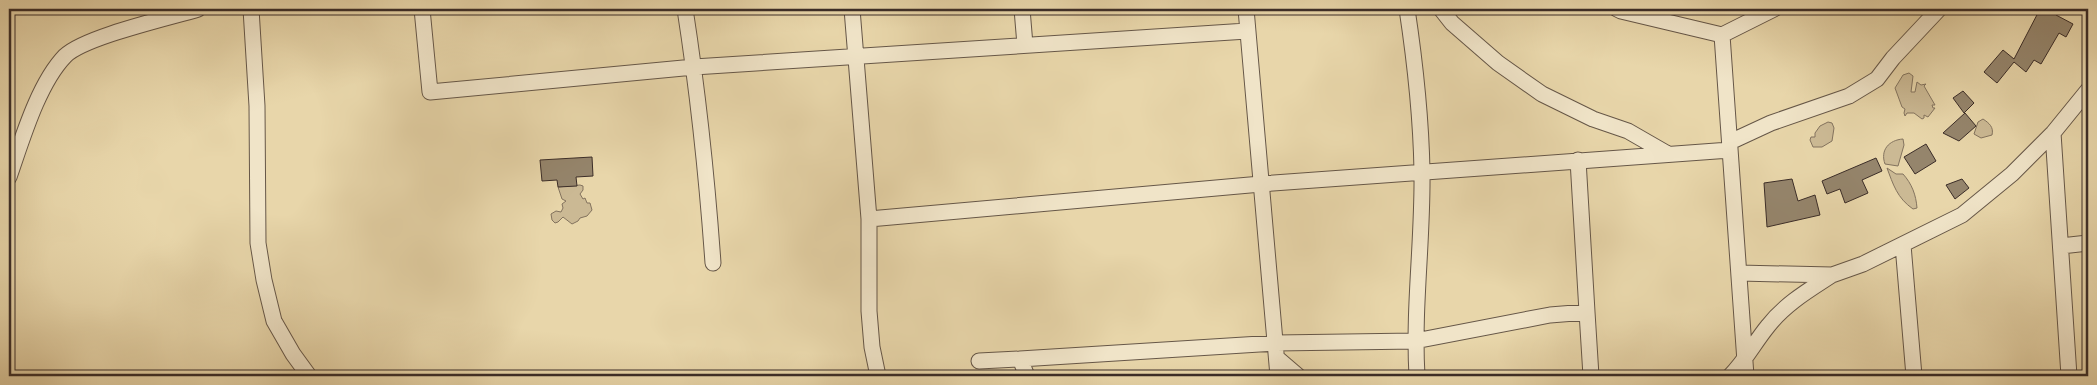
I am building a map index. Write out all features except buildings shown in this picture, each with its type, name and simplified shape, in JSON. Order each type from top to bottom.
[{"type":"street","points":[[9,177],[34,109],[50,76],[66,56],[82,45],[98,39],[198,9]]},
{"type":"street","points":[[250,9],[254,34],[257,106],[258,243],[262,271],[274,321],[293,354],[309,376]]},
{"type":"street","points":[[422,9],[430,92],[694,67],[1247,30]]},
{"type":"street","points":[[685,9],[694,67],[713,263]]},
{"type":"street","points":[[852,9],[869,219],[869,311],[872,347],[878,376]]},
{"type":"street","points":[[1022,9],[1025,45]]},
{"type":"street","points":[[1246,9],[1278,376]]},
{"type":"street","points":[[1407,9],[1414,60],[1422,172],[1415,341],[1418,376]]},
{"type":"street","points":[[1441,9],[1452,23],[1498,63],[1542,94],[1593,119],[1628,131],[1668,154]]},
{"type":"street","points":[[1617,9],[1622,12],[1722,35],[1774,9]]},
{"type":"street","points":[[869,219],[1261,184],[1668,154],[1730,146],[1772,123],[1849,96],[1877,79],[1893,58],[1939,9]]},
{"type":"street","points":[[1722,35],[1746,376]]},
{"type":"street","points":[[1730,376],[1745,360],[1768,326],[1792,301],[1832,275],[1863,264],[1962,215],[2012,174],[2053,133],[2088,90]]},
{"type":"street","points":[[2053,133],[2069,376]]},
{"type":"street","points":[[1578,160],[1591,376]]},
{"type":"street","points":[[2061,246],[2088,243]]},
{"type":"street","points":[[1903,245],[1914,376]]},
{"type":"street","points":[[1739,273],[1832,275]]},
{"type":"street","points":[[979,361],[1020,358],[1276,351],[1415,341],[1550,315],[1587,312]]},
{"type":"street","points":[[1276,351],[1298,376]]},
{"type":"street","points":[[1020,358],[1027,376]]},
{"type":"shaded area","points":[[1909,73],[1913,76],[1911,92],[1915,92],[1917,82],[1921,85],[1926,84],[1924,86],[1935,105],[1932,105],[1935,108],[1928,117],[1924,115],[1922,119],[1914,113],[1907,113],[1905,116],[1905,109],[1902,107],[1895,88],[1903,75]]},
{"type":"shaded area","points":[[1983,119],[1990,126],[1992,135],[1981,138],[1974,134],[1978,122]]},
{"type":"shaded area","points":[[1828,122],[1832,123],[1834,128],[1832,141],[1822,147],[1813,147],[1810,140],[1811,137],[1815,137],[1815,133],[1820,126]]},
{"type":"shaded area","points":[[1903,139],[1904,145],[1898,166],[1885,164],[1884,154],[1887,147],[1894,141]]},
{"type":"shaded area","points":[[1887,168],[1896,174],[1903,174],[1909,182],[1916,199],[1917,208],[1913,209],[1899,195]]},
{"type":"shaded area","points":[[583,186],[583,190],[580,194],[587,203],[590,203],[592,210],[587,216],[580,218],[572,224],[563,217],[555,223],[552,220],[551,214],[556,211],[561,212],[562,204],[566,201],[562,199],[558,187]]}]
